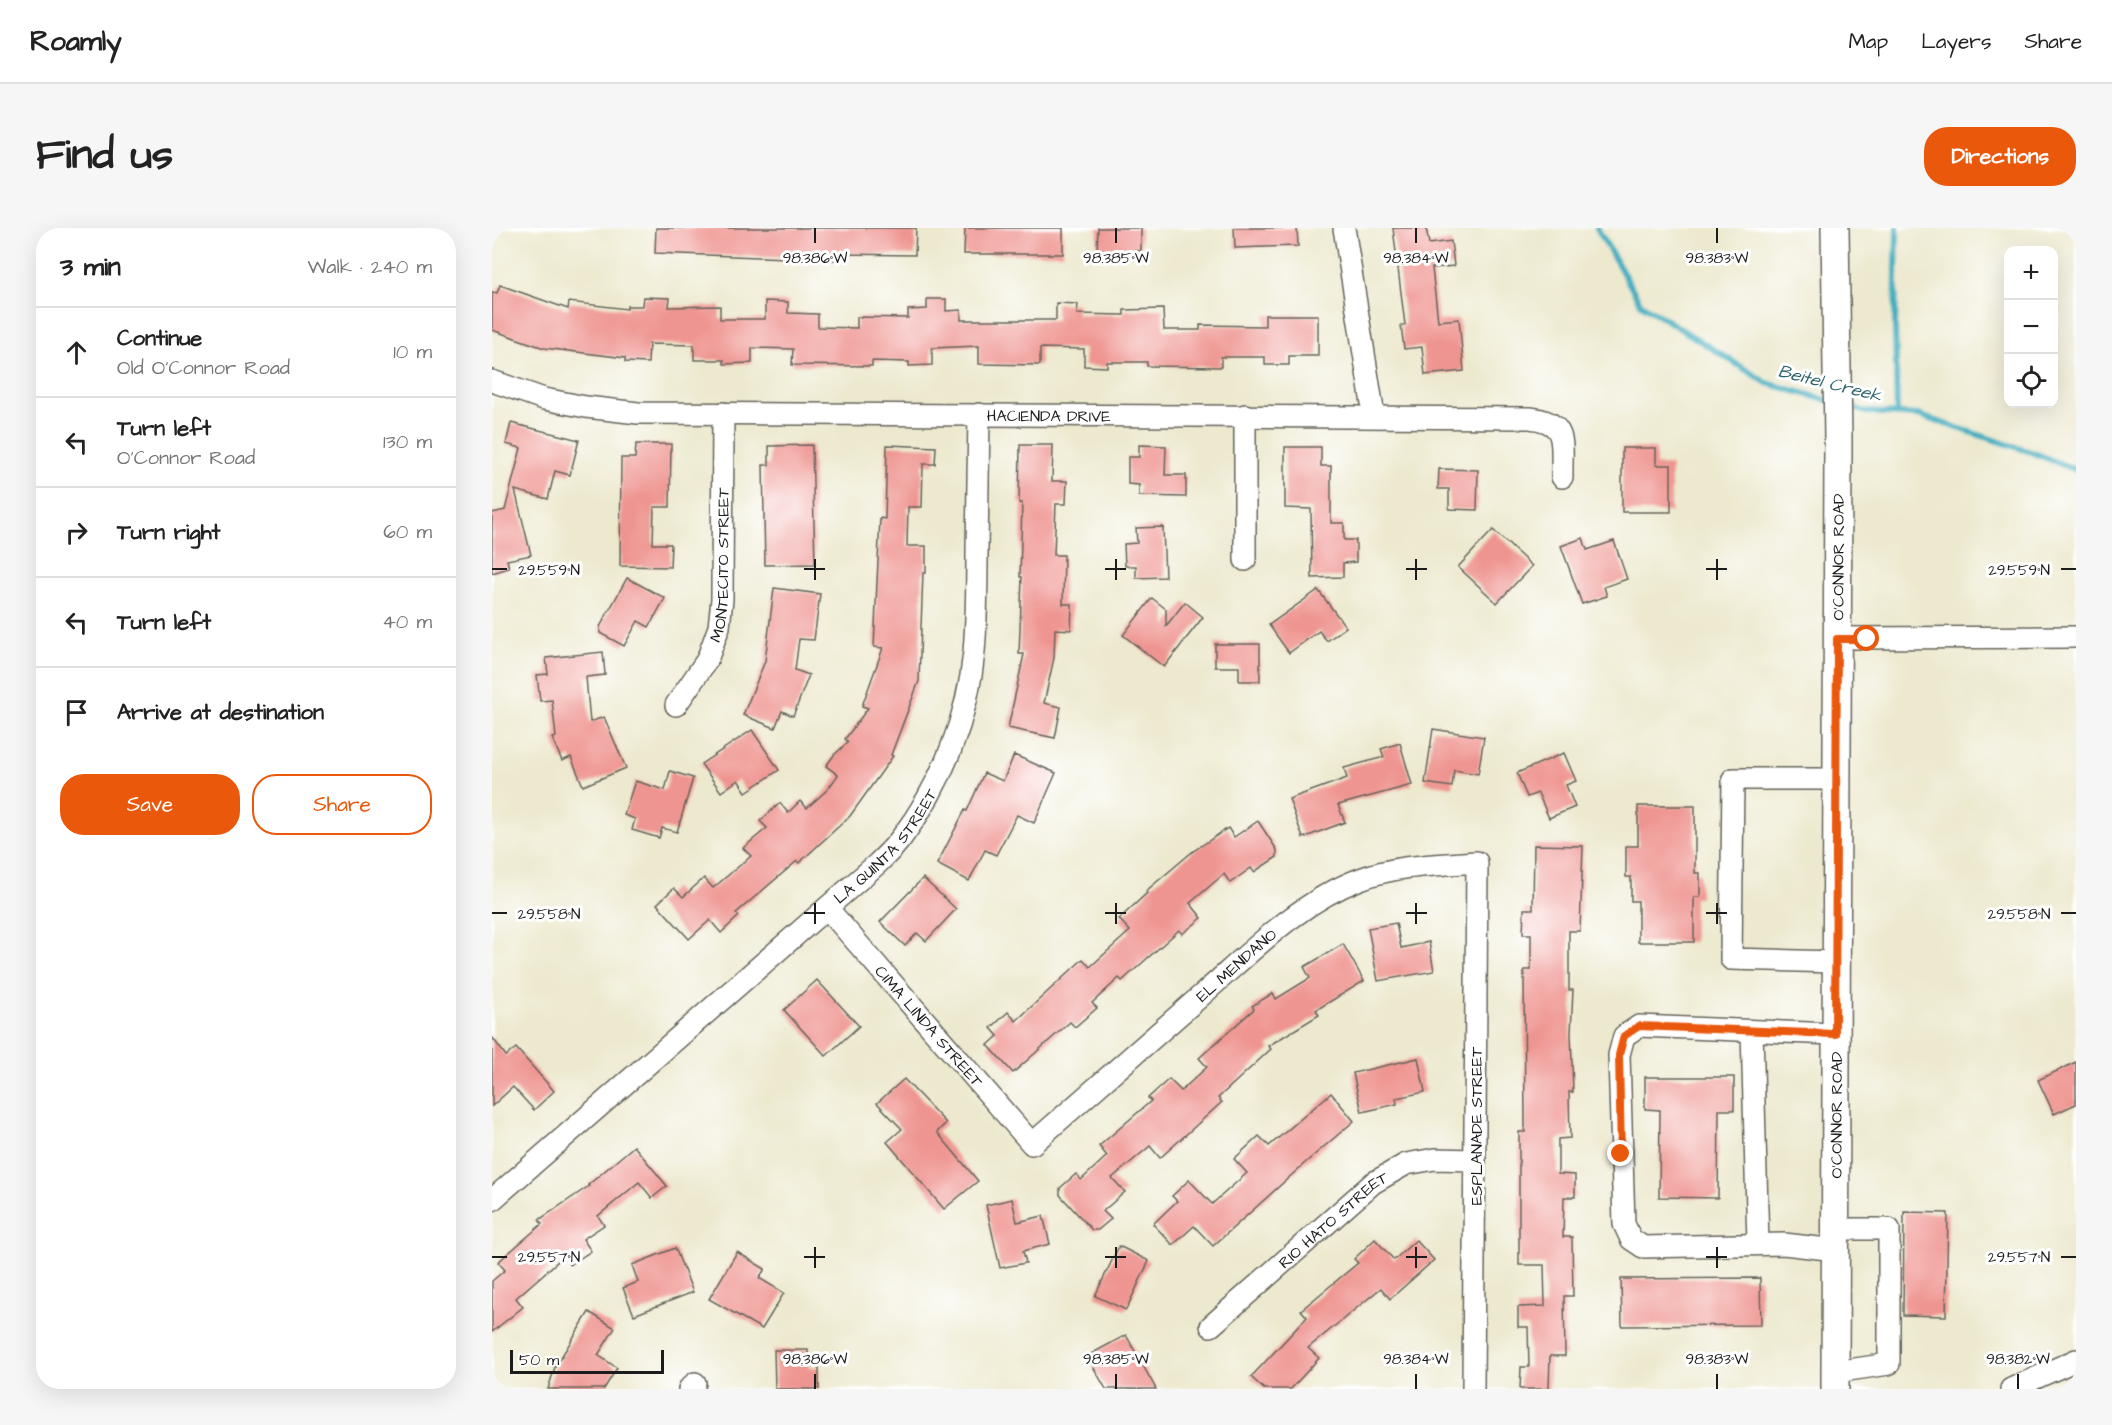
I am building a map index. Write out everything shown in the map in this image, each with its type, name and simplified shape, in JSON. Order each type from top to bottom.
[{"type":"main road","name":"O'CONNOR ROAD","points":[[1835,228],[1838,440],[1835,1381]]},
{"type":"street","points":[[1344,228],[1374,416]]},
{"type":"street","name":"HACIENDA DRIVE","points":[[492,381],[544,399],[586,407],[638,412],[1546,419],[1556,427],[1561,437],[1562,477]]},
{"type":"street","name":"MONTECITO STREET","points":[[676,705],[707,660],[719,627],[722,599],[723,413]]},
{"type":"street","name":"LA QUINTA STREET","points":[[496,1189],[877,864],[901,839],[924,805],[957,732],[968,693],[974,653],[977,613],[978,414]]},
{"type":"street","points":[[1245,415],[1245,560]]},
{"type":"street","points":[[1837,639],[2076,637]]},
{"type":"street","points":[[1835,962],[1731,959],[1731,856],[1732,780],[1836,780]]},
{"type":"street","name":"EL MENDANO","points":[[1032,1144],[1273,933],[1320,898],[1341,887],[1385,871],[1477,862]]},
{"type":"street","name":"ESPLANADE STREET","points":[[1473,1389],[1477,862]]},
{"type":"street","name":"CIMA LINDA STREET","points":[[827,908],[1032,1144]]},
{"type":"street","points":[[1835,1034],[1639,1026],[1624,1036],[1619,1055],[1624,1224],[1631,1239],[1643,1247],[1784,1244],[1836,1239],[1889,1229],[1889,1364],[1835,1381]]},
{"type":"street","points":[[1752,1030],[1758,1244]]},
{"type":"street","name":"RIO HATO STREET","points":[[1211,1326],[1373,1183],[1406,1164],[1435,1160],[1476,1160]]},
{"type":"street","points":[[2022,1387],[2076,1360]]},
{"type":"building","points":[[656,228],[916,228],[915,255],[838,254],[837,260],[655,253]]},
{"type":"building","points":[[965,228],[1063,228],[1063,254],[964,254]]},
{"type":"building","points":[[1098,228],[1141,228],[1141,251],[1097,251]]},
{"type":"building","points":[[1234,228],[1297,228],[1298,246],[1235,248]]},
{"type":"building","points":[[1393,228],[1426,228],[1429,244],[1451,241],[1454,266],[1432,268],[1438,321],[1459,319],[1464,371],[1425,375],[1422,347],[1404,349],[1401,325],[1405,325]]},
{"type":"building","points":[[500,285],[568,309],[569,302],[627,309],[627,306],[642,306],[643,297],[670,298],[669,307],[720,306],[720,319],[765,319],[765,301],[788,302],[788,313],[818,314],[818,327],[857,328],[857,317],[908,318],[908,310],[927,309],[927,299],[946,299],[946,311],[961,310],[961,320],[1056,320],[1056,303],[1078,304],[1077,314],[1124,315],[1124,310],[1163,309],[1164,330],[1200,330],[1200,325],[1265,326],[1265,315],[1318,315],[1318,356],[1289,356],[1289,365],[1265,365],[1265,357],[1221,357],[1221,367],[1147,366],[1147,362],[1107,362],[1107,367],[1084,366],[1084,349],[1040,348],[1040,365],[979,364],[979,346],[932,348],[932,365],[909,366],[909,362],[872,361],[872,366],[792,365],[793,349],[752,348],[752,363],[724,364],[724,360],[694,360],[694,345],[649,344],[648,363],[625,362],[625,358],[544,348],[492,330],[492,292],[497,293]]},
{"type":"building","points":[[511,423],[579,440],[570,475],[555,471],[548,499],[515,490],[531,555],[507,560],[509,568],[492,573],[492,513],[505,510],[521,448],[506,444]]},
{"type":"building","points":[[636,444],[671,444],[670,507],[654,507],[653,544],[671,544],[670,567],[620,566],[621,458],[635,458]]},
{"type":"building","points":[[812,445],[815,564],[765,565],[763,465],[769,465],[769,446]]},
{"type":"building","points":[[887,445],[936,447],[935,464],[923,464],[922,507],[908,507],[907,546],[926,546],[926,573],[923,573],[919,681],[891,755],[893,756],[850,816],[799,863],[797,861],[736,913],[739,916],[721,933],[710,920],[689,939],[657,904],[674,888],[683,897],[704,878],[713,888],[751,856],[743,848],[767,828],[760,821],[780,803],[788,813],[800,801],[807,808],[828,789],[838,775],[826,766],[848,742],[845,739],[868,708],[862,706],[883,648],[874,647],[880,518],[885,519]]},
{"type":"building","points":[[1020,445],[1053,445],[1052,481],[1067,481],[1066,504],[1056,504],[1054,555],[1064,555],[1063,604],[1072,604],[1071,630],[1055,629],[1054,658],[1044,703],[1061,707],[1055,738],[1008,728],[1024,654],[1019,654],[1022,577],[1020,577],[1022,503],[1019,503]]},
{"type":"building","points":[[1139,445],[1166,446],[1165,475],[1186,475],[1186,497],[1139,496],[1139,485],[1128,484],[1128,457],[1139,457]]},
{"type":"building","points":[[1285,447],[1321,447],[1321,466],[1331,466],[1331,523],[1344,523],[1344,540],[1356,540],[1356,562],[1343,563],[1343,577],[1312,578],[1311,509],[1285,508]]},
{"type":"building","points":[[1622,448],[1656,448],[1656,465],[1671,465],[1671,512],[1622,512]]},
{"type":"building","points":[[1439,469],[1478,470],[1477,510],[1449,509],[1449,489],[1438,489]]},
{"type":"building","points":[[1163,527],[1165,577],[1136,578],[1136,566],[1125,566],[1124,544],[1137,543],[1136,528]]},
{"type":"building","points":[[1493,530],[1532,566],[1497,603],[1458,567]]},
{"type":"building","points":[[1583,538],[1587,550],[1614,541],[1627,579],[1604,587],[1607,596],[1582,604],[1561,546]]},
{"type":"building","points":[[627,578],[665,598],[649,627],[638,621],[624,646],[600,633],[600,627]]},
{"type":"building","points":[[774,588],[820,594],[814,640],[799,639],[795,670],[809,675],[793,716],[782,711],[775,728],[743,715],[765,661]]},
{"type":"building","points":[[1318,590],[1346,627],[1327,641],[1319,631],[1289,653],[1269,625]]},
{"type":"building","points":[[1152,598],[1166,609],[1166,626],[1185,602],[1203,617],[1164,667],[1123,635]]},
{"type":"building","points":[[1215,644],[1260,644],[1260,681],[1239,681],[1239,667],[1215,667]]},
{"type":"building","points":[[603,652],[605,675],[586,677],[590,722],[604,717],[626,768],[583,786],[571,757],[562,761],[552,738],[556,737],[552,700],[540,701],[537,675],[548,674],[546,658]]},
{"type":"building","points":[[1433,729],[1484,737],[1478,774],[1454,770],[1452,787],[1425,783]]},
{"type":"building","points":[[752,730],[779,770],[746,792],[738,780],[721,792],[701,764]]},
{"type":"building","points":[[1400,743],[1412,785],[1338,805],[1345,822],[1303,838],[1289,799],[1347,778],[1344,768],[1384,757],[1381,749]]},
{"type":"building","points":[[1564,753],[1576,781],[1566,785],[1575,807],[1549,818],[1538,793],[1527,797],[1517,773]]},
{"type":"building","points":[[1014,755],[1056,773],[1034,823],[1017,815],[996,855],[985,850],[969,881],[937,864],[965,810],[967,811],[984,773],[1003,781]]},
{"type":"building","points":[[670,771],[693,778],[677,832],[662,828],[659,838],[632,830],[635,819],[624,815],[635,781],[665,790]]},
{"type":"building","points":[[1638,806],[1695,806],[1695,873],[1700,873],[1700,897],[1694,897],[1694,942],[1638,942],[1638,901],[1631,901],[1631,877],[1626,877],[1626,846],[1638,846]]},
{"type":"building","points":[[1258,821],[1277,850],[1277,857],[1254,872],[1251,868],[1230,883],[1224,874],[1190,903],[1202,918],[1182,934],[1179,930],[1122,981],[1119,978],[1092,1003],[1097,1008],[1075,1027],[1070,1022],[1013,1073],[988,1045],[998,1036],[991,1028],[1008,1012],[1016,1021],[1083,959],[1090,967],[1130,931],[1119,919],[1147,893],[1146,891],[1192,852],[1228,828],[1234,837]]},
{"type":"building","points":[[1534,845],[1583,846],[1580,931],[1569,931],[1569,990],[1573,990],[1571,1033],[1573,1092],[1569,1092],[1570,1138],[1558,1139],[1558,1174],[1575,1175],[1575,1197],[1564,1197],[1563,1237],[1572,1237],[1573,1296],[1564,1296],[1565,1356],[1550,1356],[1549,1389],[1520,1389],[1521,1367],[1529,1367],[1528,1327],[1518,1327],[1518,1307],[1545,1306],[1544,1265],[1519,1265],[1519,1132],[1525,1132],[1524,970],[1531,970],[1531,934],[1523,934],[1524,909],[1533,909]]},
{"type":"building","points":[[923,878],[956,909],[926,941],[917,933],[905,946],[880,922]]},
{"type":"building","points":[[1396,923],[1401,948],[1429,942],[1434,971],[1378,981],[1368,928]]},
{"type":"building","points":[[1343,944],[1364,981],[1316,1010],[1319,1015],[1268,1046],[1271,1049],[1218,1098],[1222,1102],[1160,1158],[1150,1146],[1112,1178],[1125,1192],[1103,1211],[1111,1219],[1098,1230],[1092,1230],[1060,1195],[1060,1188],[1076,1174],[1081,1180],[1107,1156],[1099,1146],[1151,1101],[1148,1098],[1169,1079],[1181,1091],[1207,1067],[1199,1058],[1254,1009],[1252,1006],[1273,993],[1276,999],[1310,978],[1304,967]]},
{"type":"building","points":[[817,980],[859,1026],[826,1056],[784,1010]]},
{"type":"building","points":[[492,1037],[506,1056],[516,1048],[554,1091],[534,1110],[513,1087],[492,1106]]},
{"type":"building","points":[[1418,1058],[1425,1092],[1396,1098],[1397,1104],[1362,1112],[1353,1073]]},
{"type":"building","points":[[2076,1062],[2076,1104],[2054,1114],[2038,1080]]},
{"type":"building","points":[[1645,1077],[1734,1077],[1734,1110],[1719,1110],[1718,1198],[1659,1197],[1660,1110],[1645,1109]]},
{"type":"building","points":[[904,1079],[946,1123],[937,1132],[978,1181],[944,1209],[887,1142],[902,1129],[877,1103]]},
{"type":"building","points":[[1331,1093],[1354,1121],[1213,1246],[1194,1226],[1173,1245],[1153,1224],[1177,1201],[1172,1196],[1189,1180],[1212,1204],[1247,1173],[1234,1159],[1259,1136],[1269,1146]]},
{"type":"building","points":[[634,1146],[667,1186],[652,1198],[639,1182],[598,1216],[604,1225],[583,1239],[591,1251],[570,1265],[564,1256],[516,1298],[523,1307],[492,1332],[492,1281],[505,1270],[498,1262],[542,1224],[539,1220],[589,1186]]},
{"type":"building","points":[[1012,1199],[1017,1222],[1043,1216],[1050,1244],[1023,1251],[1026,1263],[1000,1268],[986,1205]]},
{"type":"building","points":[[1904,1212],[1948,1213],[1946,1316],[1903,1315]]},
{"type":"building","points":[[1375,1239],[1394,1260],[1416,1240],[1434,1260],[1390,1299],[1381,1288],[1308,1348],[1319,1358],[1291,1389],[1264,1389],[1251,1377],[1307,1317],[1301,1310],[1358,1263],[1354,1259]]},
{"type":"building","points":[[1119,1246],[1149,1261],[1126,1310],[1095,1296]]},
{"type":"building","points":[[675,1248],[693,1292],[634,1315],[623,1288],[638,1282],[632,1265]]},
{"type":"building","points":[[737,1252],[765,1269],[759,1278],[784,1293],[762,1329],[709,1299]]},
{"type":"building","points":[[1760,1278],[1761,1325],[1622,1326],[1621,1279]]},
{"type":"building","points":[[589,1312],[615,1328],[598,1355],[617,1368],[604,1389],[548,1389],[555,1367]]},
{"type":"building","points":[[1126,1335],[1156,1389],[1106,1389],[1087,1356]]},
{"type":"building","points":[[774,1350],[808,1350],[808,1367],[819,1367],[819,1389],[775,1389]]},
{"type":"waterway","name":"Beitel Creek","points":[[1597,228],[1641,304],[1767,383],[1830,401]]},
{"type":"waterway","points":[[1897,228],[1895,325],[1897,413]]},
{"type":"waterway","name":"Beitel Creek","points":[[1846,406],[1866,412],[1918,415],[2034,453],[2076,470]]},
{"type":"route","points":[[1621,1154],[1619,1055],[1624,1036],[1639,1026],[1835,1034],[1837,639],[1867,639]]}]
